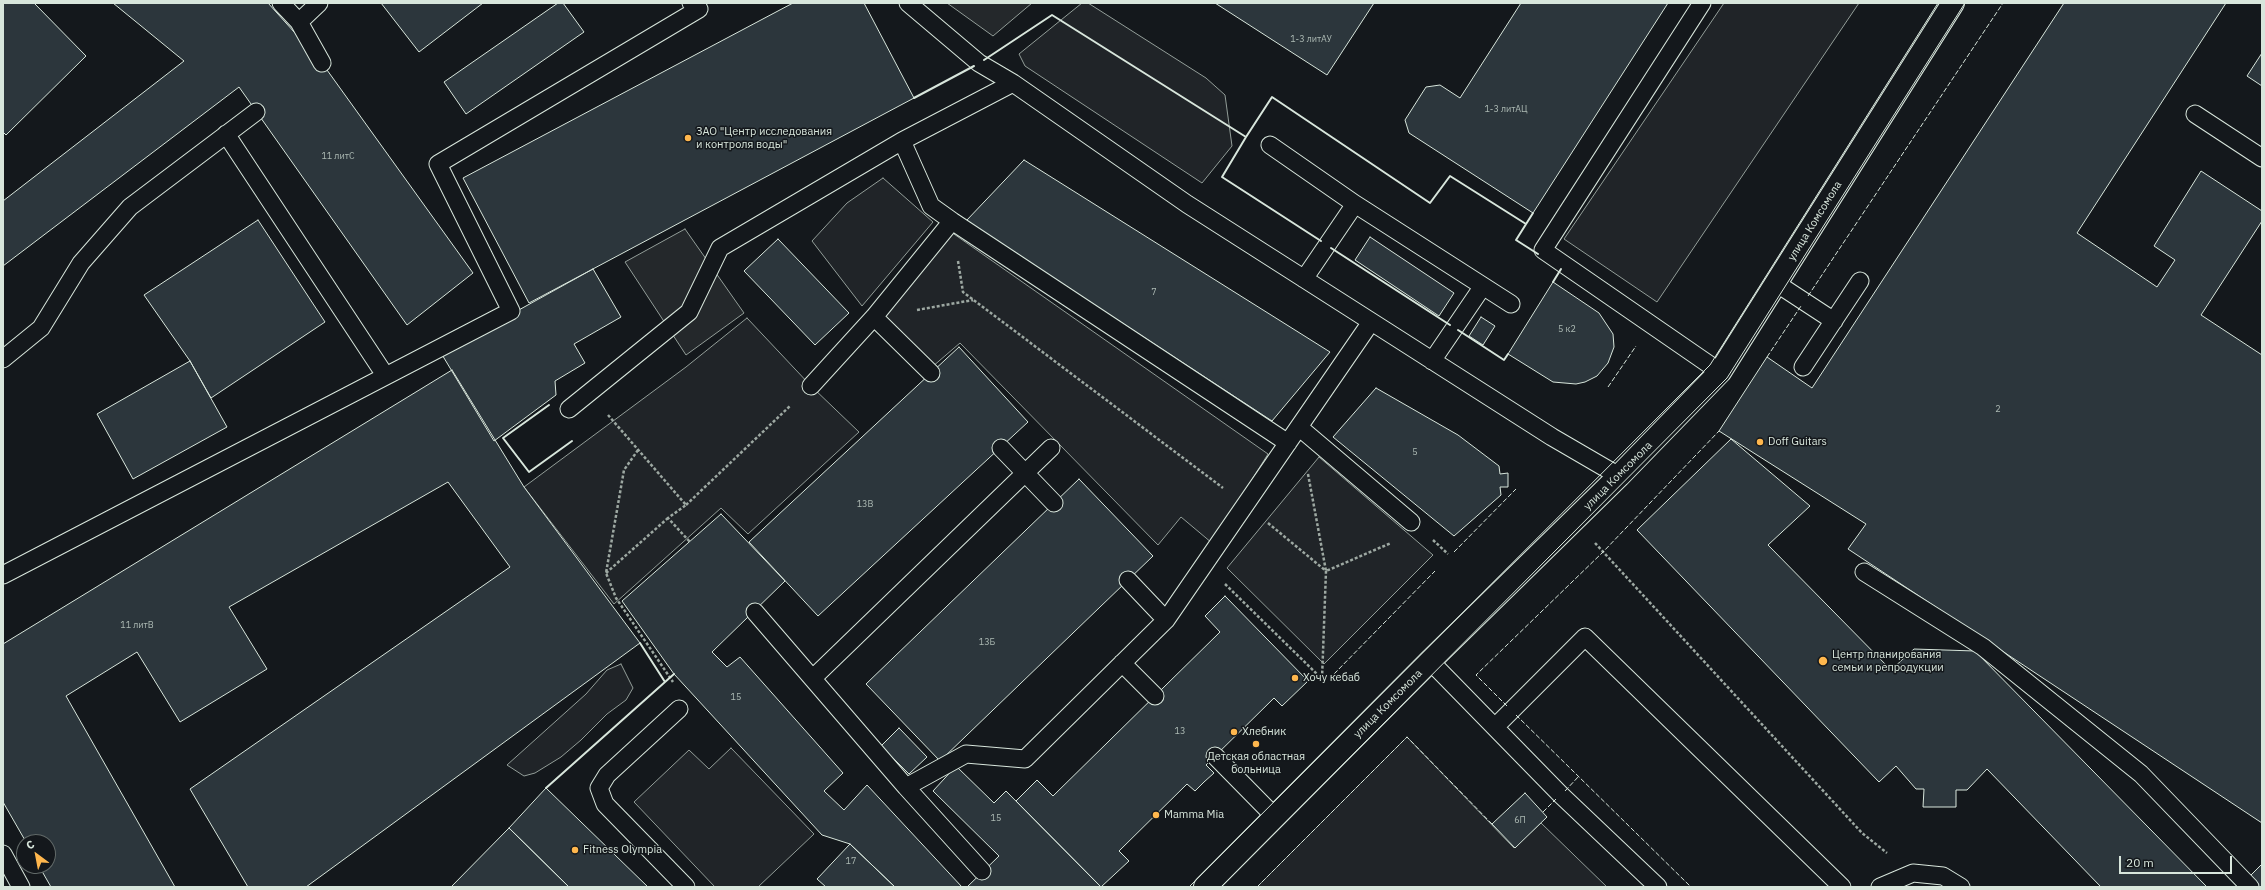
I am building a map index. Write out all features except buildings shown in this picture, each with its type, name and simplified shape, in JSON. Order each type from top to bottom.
[{"type":"main road","name":"улица Комсомола","points":[[1205,887],[1430,661],[1619,476],[1720,372],[1953,3]]},
{"type":"lane","points":[[281,3],[299,22],[322,64]]},
{"type":"lane","points":[[299,22],[319,3]]},
{"type":"lane","points":[[908,3],[979,63],[1012,83],[1186,204],[1552,437],[1619,476]]},
{"type":"lane","points":[[1702,3],[1543,250],[1720,372]]},
{"type":"lane","points":[[3,575],[385,375],[511,311],[438,164],[699,5]]},
{"type":"lane","points":[[568,409],[689,312],[720,248],[902,141],[1012,83]]},
{"type":"lane","points":[[3,359],[41,328],[80,263],[130,207],[256,112]]},
{"type":"lane","points":[[2195,114],[2262,158]]},
{"type":"lane","points":[[226,134],[385,375]]},
{"type":"lane","points":[[902,141],[931,206],[1288,443]]},
{"type":"lane","points":[[1270,145],[1355,204],[1511,304]]},
{"type":"lane","points":[[1304,279],[1355,204]]},
{"type":"lane","points":[[811,386],[874,317],[952,221]]},
{"type":"lane","points":[[1803,367],[1860,281]]},
{"type":"lane","points":[[1776,283],[1834,321]]},
{"type":"lane","points":[[1432,361],[1483,286]]},
{"type":"lane","points":[[874,317],[931,373]]},
{"type":"lane","points":[[906,787],[966,754],[1025,759],[1166,620],[1288,443],[1300,428],[1371,322]]},
{"type":"lane","points":[[1300,428],[1411,522]]},
{"type":"lane","points":[[1000,448],[1054,503]]},
{"type":"lane","points":[[813,678],[1051,448]]},
{"type":"lane","points":[[1864,572],[1983,647],[2141,774],[2250,887]]},
{"type":"lane","points":[[1128,580],[1166,620]]},
{"type":"lane","points":[[755,612],[906,787],[982,871]]},
{"type":"lane","points":[[1495,727],[1585,637],[1842,887]]},
{"type":"lane","points":[[1430,661],[1561,794],[1658,887]]},
{"type":"lane","points":[[1122,663],[1155,696]]},
{"type":"lane","points":[[679,709],[607,775],[599,788],[605,804],[686,887]]},
{"type":"lane","points":[[1215,756],[1275,817]]},
{"type":"lane","points":[[3,854],[21,887]]},
{"type":"lane","points":[[1880,887],[1913,873],[1943,876],[1961,887]]},
{"type":"path","points":[[952,221],[963,292],[1245,505],[1326,571]]},
{"type":"path","points":[[874,317],[974,300]]},
{"type":"path","points":[[606,573],[668,518],[686,505],[811,386]]},
{"type":"path","points":[[588,392],[686,505]]},
{"type":"path","points":[[1205,564],[1322,679],[1326,571],[1300,428]]},
{"type":"path","points":[[638,450],[624,470],[606,573],[616,598],[670,678]]},
{"type":"path","points":[[668,518],[690,542]]},
{"type":"path","points":[[1594,542],[1862,834],[1913,873]]},
{"type":"path","points":[[1326,571],[1392,543]]},
{"type":"shaded area","points":[[947,3],[1032,3],[993,36]]},
{"type":"shaded area","points":[[1082,3],[1088,3],[1206,78],[1225,95],[1232,146],[1202,183],[1025,66],[1019,54]]},
{"type":"shaded area","points":[[1724,3],[1859,3],[1657,302],[1564,239]]},
{"type":"shaded area","points":[[883,178],[933,222],[862,306],[812,241],[847,203]]},
{"type":"shaded area","points":[[685,229],[744,313],[686,355],[625,262]]},
{"type":"shaded area","points":[[951,232],[1268,454],[1212,543],[1181,517],[1158,545],[960,343],[932,367],[882,319]]},
{"type":"shaded area","points":[[747,318],[811,386],[859,432],[748,534],[721,508],[614,604],[524,487],[686,367]]},
{"type":"shaded area","points":[[1319,457],[1433,555],[1324,664],[1227,568]]},
{"type":"shaded area","points":[[621,664],[633,688],[626,700],[607,714],[581,740],[561,757],[535,773],[524,776],[507,765],[586,694],[607,670]]},
{"type":"shaded area","points":[[1407,737],[1514,848],[1541,823],[1607,887],[1257,887]]},
{"type":"shaded area","points":[[731,748],[814,834],[758,887],[715,887],[634,802],[689,750],[709,769]]},
{"type":"tram line","points":[[1189,887],[1710,365],[1938,3]]},
{"type":"tram line","points":[[1221,887],[1727,378],[1965,3]]},
{"type":"fence","points":[[1808,296],[2003,3]]},
{"type":"fence","points":[[1767,357],[1801,306]]},
{"type":"fence","points":[[1608,387],[1636,346]]},
{"type":"fence","points":[[1507,706],[1476,675],[1603,552],[1719,431]]},
{"type":"fence","points":[[1454,552],[1516,489]]},
{"type":"fence","points":[[1334,674],[1435,571]]},
{"type":"fence","points":[[1516,715],[1691,887]]},
{"type":"fence","points":[[1257,887],[1407,737],[1492,824]]},
{"type":"fence","points":[[1565,791],[1579,776]]},
{"type":"fence","points":[[1543,812],[1556,799]]},
{"type":"wall","points":[[984,60],[1052,15],[1246,137],[1222,177],[1321,241]]},
{"type":"wall","points":[[914,98],[974,66]]},
{"type":"wall","points":[[1246,137],[1272,97],[1430,203],[1450,176],[1526,224]]},
{"type":"wall","points":[[1533,213],[1516,240],[1538,254]]},
{"type":"wall","points":[[1331,248],[1450,325]]},
{"type":"wall","points":[[1553,282],[1561,269]]},
{"type":"wall","points":[[1458,330],[1504,360],[1508,354]]},
{"type":"wall","points":[[549,405],[503,438],[529,472],[572,441]]},
{"type":"wall","points":[[640,643],[665,682]]},
{"type":"wall","points":[[546,788],[674,674]]},
{"type":"place","name":"ЗАО \"Центр исследования и контроля воды\"","points":[[688,138]]},
{"type":"place","name":"Doff Guitars","points":[[1760,442]]},
{"type":"place","name":"Центр планирования семьи и репродукции","points":[[1823,661]]},
{"type":"place","name":"Хочу кебаб","points":[[1295,678]]},
{"type":"place","name":"Хлебник","points":[[1234,732]]},
{"type":"place","name":"Детская областная больница","points":[[1256,744]]},
{"type":"place","name":"Mamma Mia","points":[[1156,815]]},
{"type":"place","name":"Fitness Olympia","points":[[575,850]]}]
